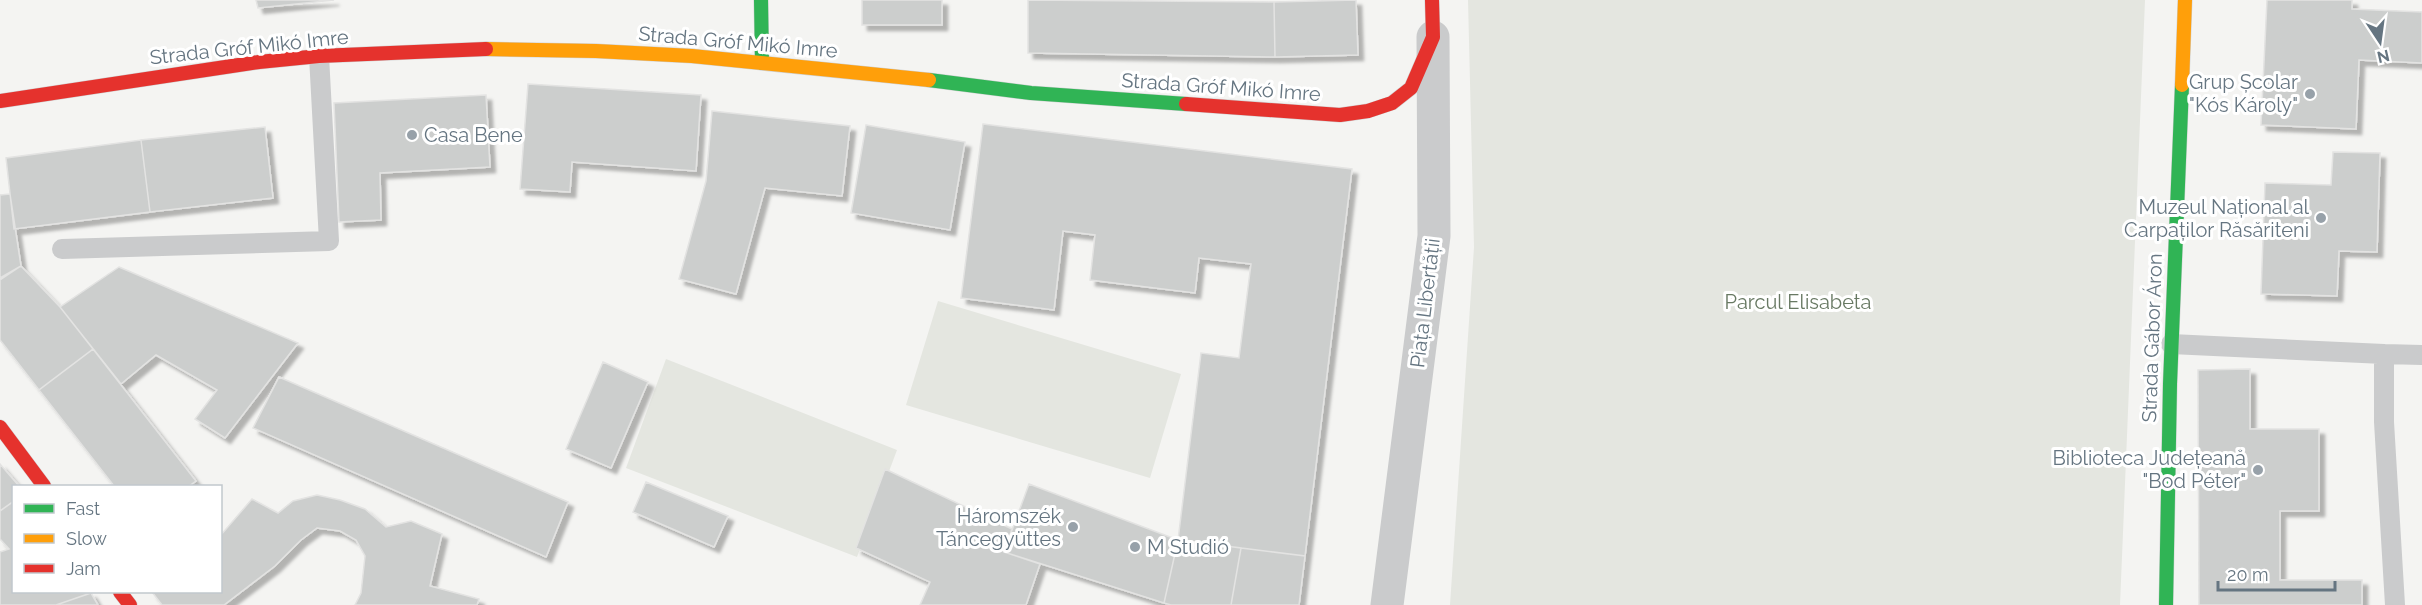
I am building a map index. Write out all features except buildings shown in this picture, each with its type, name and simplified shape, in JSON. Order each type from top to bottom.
[{"type":"main road","points":[[761,0],[762,63]]},
{"type":"main road","name":"Piața Libertății","points":[[1432,0],[1433,37]]},
{"type":"main road","name":"Strada Gábor Áron","points":[[2166,605],[2171,344],[2185,0]]},
{"type":"main road","name":"Strada Gróf Mikó Imre","points":[[0,101],[259,62],[319,56],[475,49],[596,51],[762,63],[869,73],[1031,93],[1340,115],[1368,111],[1392,103],[1411,88],[1433,37]]},
{"type":"main road","points":[[0,427],[43,485]]},
{"type":"street","name":"Piața Libertății","points":[[1387,605],[1434,236],[1433,37]]},
{"type":"lane","points":[[62,249],[329,241],[319,56]]},
{"type":"lane","points":[[2171,344],[2422,355]]},
{"type":"lane","points":[[2384,354],[2384,422],[2395,605]]},
{"type":"green space","name":"Parcul Elisabeta","points":[[1468,0],[2145,0],[2120,605],[1450,605],[1474,247]]},
{"type":"green space","points":[[938,301],[1181,374],[1150,478],[906,405]]},
{"type":"green space","points":[[666,359],[897,450],[857,557],[626,468]]},
{"type":"traffic: fast","points":[[761,0],[762,63]]},
{"type":"traffic: fast","points":[[929,80],[1031,93],[1186,104]]},
{"type":"traffic: fast","points":[[2166,605],[2170,384],[2182,85]]},
{"type":"traffic: slow","points":[[2182,85],[2185,0]]},
{"type":"traffic: slow","points":[[486,49],[692,56],[929,80]]},
{"type":"traffic: jam","points":[[1186,104],[1340,115],[1368,111],[1392,103],[1411,88],[1433,37],[1432,0]]},
{"type":"traffic: jam","points":[[0,101],[259,62],[319,56],[486,49]]},
{"type":"traffic: jam","points":[[0,427],[43,485]]},
{"type":"traffic: jam","points":[[121,593],[130,605]]},
{"type":"place","name":"Grup Școlar \"Kós Károly\"","points":[[2310,94]]},
{"type":"place","name":"Casa Bene","points":[[412,135]]},
{"type":"place","name":"Muzeul Național al Carpaților Răsăriteni","points":[[2321,218]]},
{"type":"place","name":"Biblioteca Județeană \"Bod Péter\"","points":[[2258,470]]},
{"type":"place","name":"Háromszék Táncegyüttes","points":[[1073,527]]},
{"type":"place","name":"M Studió","points":[[1135,547]]}]
